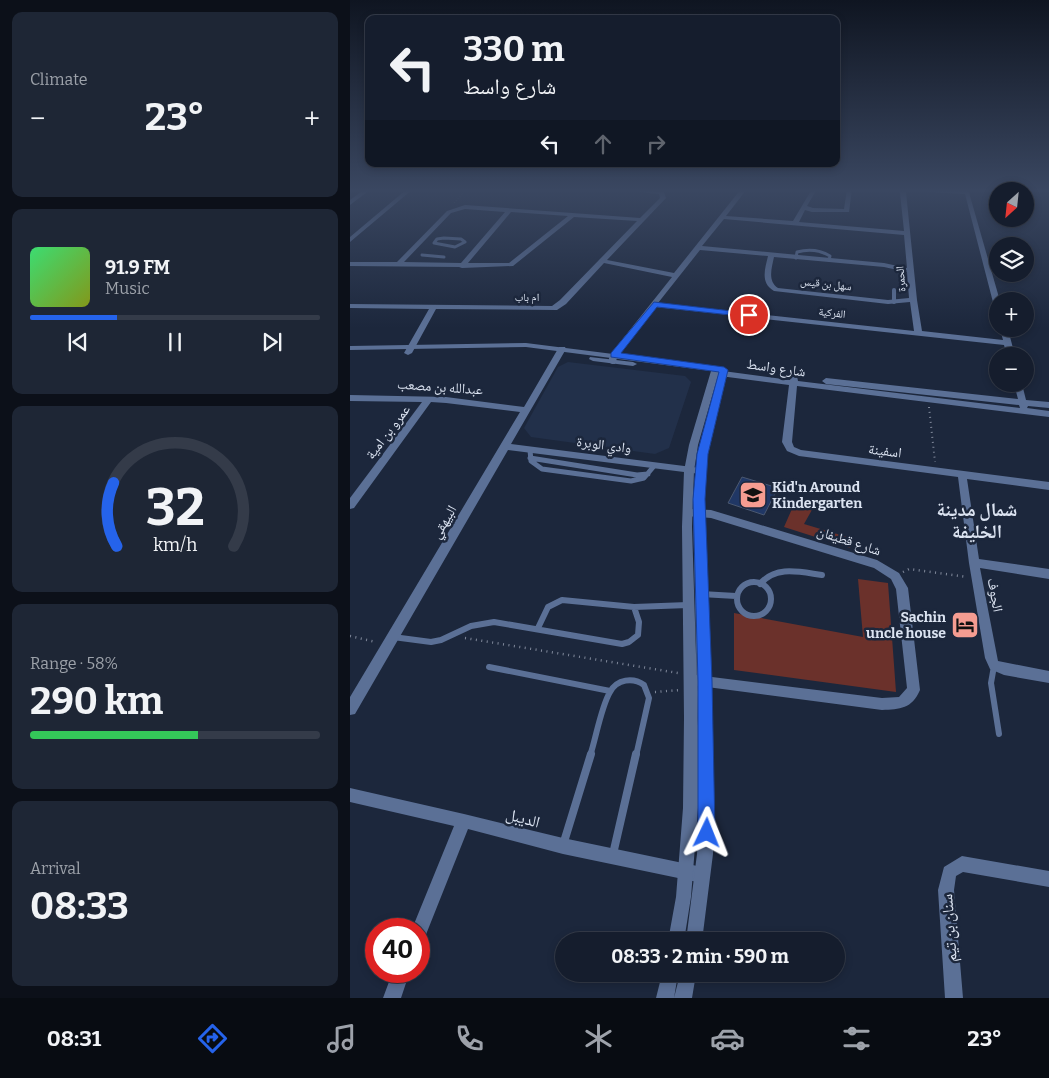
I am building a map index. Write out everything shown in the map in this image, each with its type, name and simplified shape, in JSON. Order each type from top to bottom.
[{"type":"street","points":[[398,265],[426,236]]},
{"type":"street","points":[[462,266],[488,236]]},
{"type":"street","points":[[350,264],[512,265],[548,236]]},
{"type":"street","name":"ام باب","points":[[350,306],[554,308],[563,302],[626,236]]},
{"type":"street","points":[[613,358],[709,236]]},
{"type":"street","name":"الحمرة","points":[[907,236],[918,333]]},
{"type":"street","points":[[979,236],[994,292]]},
{"type":"street","points":[[699,248],[891,266],[911,271]]},
{"type":"street","name":"سهل بن قيس","points":[[771,256],[768,284],[776,290],[894,302],[913,300]]},
{"type":"street","points":[[601,261],[676,276]]},
{"type":"street","name":"الفركية","points":[[654,305],[1008,343]]},
{"type":"street","points":[[410,350],[434,307]]},
{"type":"street","points":[[1006,337],[1009,347]]},
{"type":"street","name":"شارع واسط","points":[[350,348],[560,352],[1049,414]]},
{"type":"street","name":"شارع واسط","points":[[350,354],[410,350]]},
{"type":"street","name":"البيهقي","points":[[350,708],[560,352]]},
{"type":"street","points":[[694,932],[695,874],[688,605],[695,471],[719,372]]},
{"type":"street","name":"شارع واسط","points":[[794,381],[1049,405]]},
{"type":"street","name":"اسفينة","points":[[794,381],[787,442],[790,449],[799,453],[1049,486]]},
{"type":"street","points":[[1020,392],[1026,412]]},
{"type":"street","name":"عبدالله بن مصعب","points":[[350,398],[430,399],[527,410]]},
{"type":"street","name":"عمرو بن امية","points":[[350,505],[430,399]]},
{"type":"street","name":"وادي الوبرة","points":[[505,446],[530,454],[651,470],[695,471]]},
{"type":"street","name":"الجوف","points":[[962,474],[976,578],[991,658],[994,665]]},
{"type":"street","points":[[679,932],[695,874],[707,812],[705,681],[701,594],[693,513]]},
{"type":"street","name":"شارع قطيفان","points":[[693,513],[756,527],[877,565],[895,576]]},
{"type":"street","points":[[974,564],[1049,574]]},
{"type":"street","points":[[690,682],[705,681],[882,704],[902,703],[914,690],[902,588],[895,576]]},
{"type":"street","points":[[994,665],[1004,669],[1049,677]]},
{"type":"street","name":"الديبل","points":[[350,795],[464,820],[562,846],[695,874]]},
{"type":"street","points":[[424,918],[464,820]]},
{"type":"street","name":"سنان بن تيم","points":[[954,998],[946,890],[949,872],[962,864],[1049,879]]},
{"type":"street","points":[[665,998],[668,982]]},
{"type":"street","points":[[684,998],[687,982]]},
{"type":"street","points":[[392,998],[398,983]]},
{"type":"lane","points":[[422,240],[434,241],[444,238],[465,242],[455,247],[435,244],[434,241]]},
{"type":"lane","points":[[422,255],[442,256],[432,265]]},
{"type":"lane","points":[[894,290],[894,302]]},
{"type":"lane","points":[[530,454],[533,464],[542,469],[631,481],[641,480],[651,470]]},
{"type":"lane","points":[[760,584],[766,576],[781,571],[822,575]]},
{"type":"lane","points":[[754,583],[766,588],[772,599],[767,610],[761,614],[746,612],[740,608],[736,596],[742,586],[754,583]]},
{"type":"lane","points":[[701,594],[736,596]]},
{"type":"lane","points":[[538,628],[548,607],[557,601],[634,607],[688,605]]},
{"type":"lane","points":[[391,640],[431,642],[451,636],[471,626],[486,622],[502,622],[612,643],[627,643],[633,640],[640,629],[634,607]]},
{"type":"lane","points":[[994,665],[991,683],[999,734]]},
{"type":"lane","points":[[489,667],[610,691]]},
{"type":"lane","points":[[562,846],[610,691],[621,680],[628,678],[636,679],[644,684],[649,698],[612,857]]},
{"type":"path","points":[[928,400],[936,471]]},
{"type":"path","points":[[895,576],[909,569],[976,578]]},
{"type":"path","points":[[350,636],[391,640]]},
{"type":"path","points":[[451,636],[690,682]]},
{"type":"path","points":[[648,692],[690,682]]},
{"type":"shaded area","points":[[568,362],[685,376],[691,382],[669,448],[655,454],[531,437],[524,428],[558,367]]},
{"type":"shaded area","points":[[795,502],[813,508],[804,524],[854,539],[850,548],[784,527]]},
{"type":"shaded area","points":[[858,579],[888,583],[896,692],[734,670],[734,613],[863,637]]},
{"type":"building","name":"Kid'n Around Kindergarten","points":[[742,477],[778,488],[764,515],[728,503]]},
{"type":"place","name":"Kid'n Around Kindergarten","points":[[753,495]]},
{"type":"place","name":"Sachin uncle house","points":[[965,625]]},
{"type":"district","name":"شمال مدينة الخليفة","points":[[977,520]]},
{"type":"route","points":[[707,833],[705,681],[698,512],[703,454],[724,370],[614,355],[654,305],[749,315]]}]
